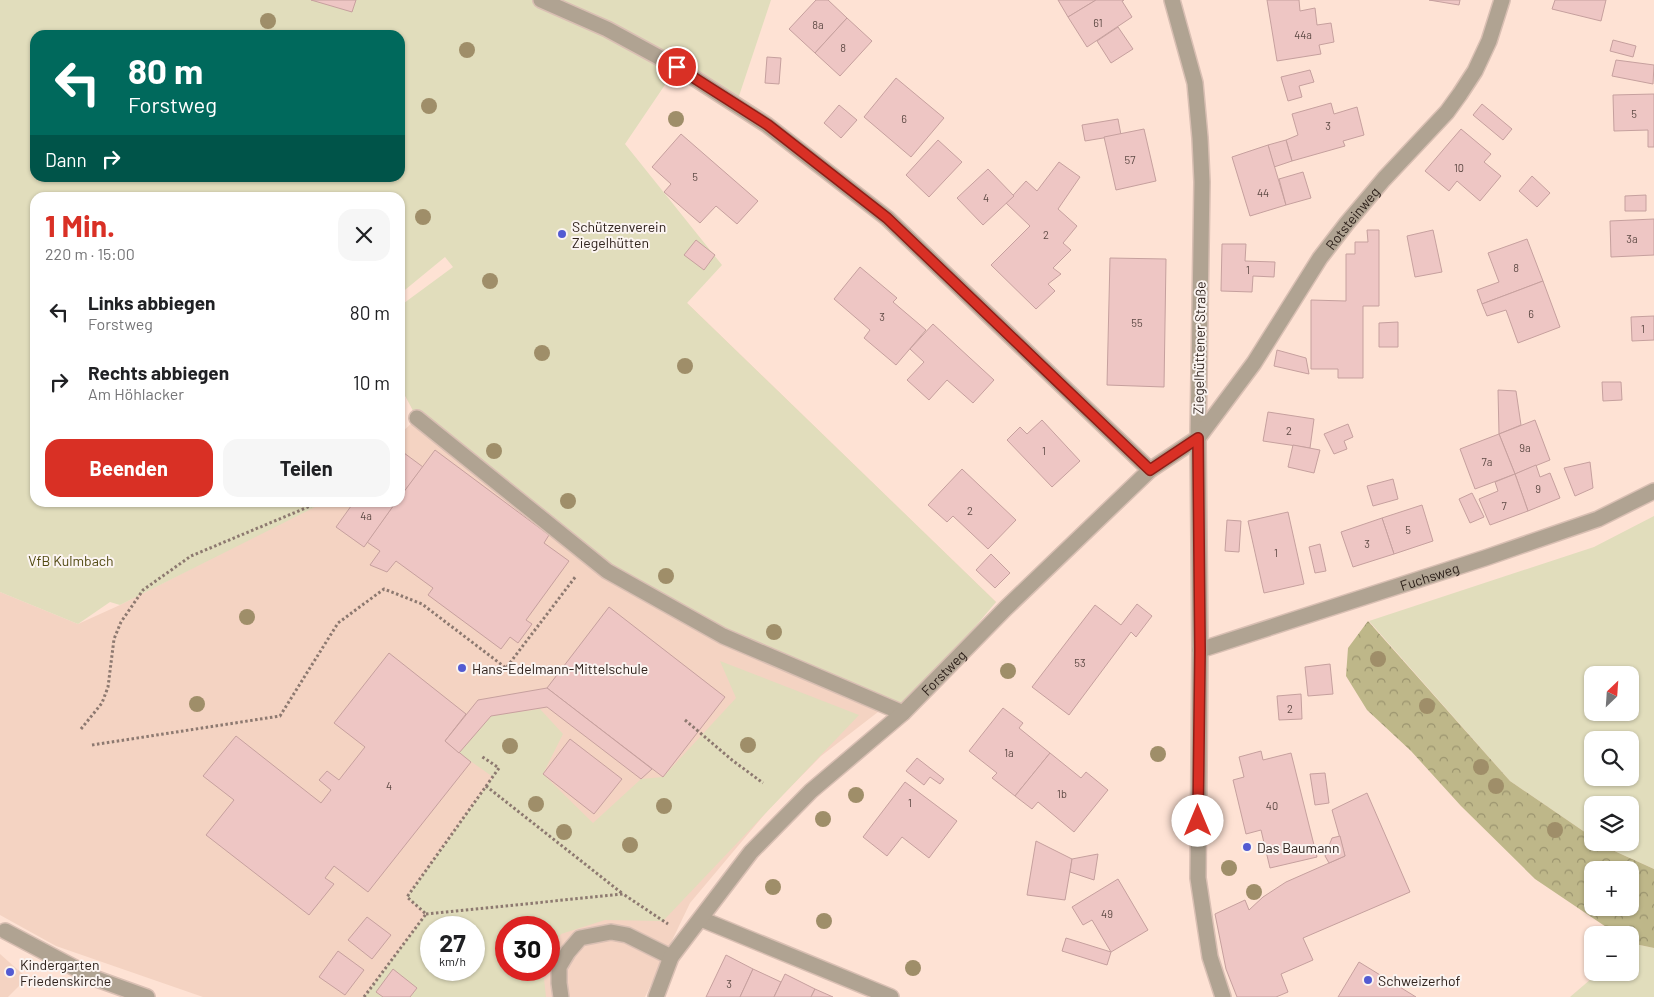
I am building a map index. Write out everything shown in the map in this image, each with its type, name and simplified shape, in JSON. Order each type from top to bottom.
[{"type":"street","points":[[541,0],[607,29],[677,67],[768,125],[887,218],[1150,470]]},
{"type":"street","name":"Ziegelhüttener Straße","points":[[1172,0],[1195,83],[1200,138],[1202,182],[1198,438],[1200,650],[1198,878],[1210,957],[1223,997]]},
{"type":"street","name":"Rotsteinweg","points":[[1198,438],[1254,363],[1320,258],[1384,179],[1447,112],[1460,94],[1475,71],[1489,41],[1502,0]]},
{"type":"street","points":[[417,418],[607,571],[723,636],[903,713]]},
{"type":"street","name":"Forstweg","points":[[656,997],[671,957],[751,852],[811,791],[903,713],[1006,608],[1150,470],[1198,438]]},
{"type":"street","name":"Fuchsweg","points":[[1200,650],[1485,558],[1588,522],[1654,491]]},
{"type":"street","points":[[701,920],[891,997]]},
{"type":"street","points":[[2,930],[94,978],[147,997]]},
{"type":"street","points":[[561,997],[559,967],[568,952],[580,938],[611,932],[627,935],[671,957]]},
{"type":"path","points":[[81,729],[102,703],[108,688],[114,639],[121,622],[143,590],[191,556],[308,507]]},
{"type":"path","points":[[92,745],[280,716],[338,623],[384,589],[422,604],[506,668],[591,559]]},
{"type":"path","points":[[685,720],[732,760],[764,782]]},
{"type":"path","points":[[426,914],[407,897],[499,768],[481,756]]},
{"type":"path","points":[[486,786],[623,894],[688,936]]},
{"type":"path","points":[[364,997],[426,914],[623,894]]},
{"type":"shaded area","name":"Hans-Edelmann-Mittelschule","points":[[687,303],[996,602],[878,712],[821,756],[769,809],[690,903],[645,997],[203,997],[56,946],[0,915],[0,592],[78,624],[120,605],[312,507],[405,507],[405,429],[417,418],[405,395],[405,306]]},
{"type":"shaded area","name":"Kindergarten Friedenskirche","points":[[0,954],[27,978],[8,997],[0,997]]},
{"type":"green space","name":"VfB Kulmbach","points":[[0,0],[771,0],[736,105],[677,67],[625,144],[722,265],[687,303],[996,602],[903,713],[723,636],[607,571],[417,418],[405,395],[405,302],[453,267],[445,257],[405,290],[405,192],[30,192],[30,507],[315,507],[120,605],[110,602],[78,624],[0,592]]},
{"type":"green space","points":[[1654,516],[1654,869],[1614,851],[1639,851],[1639,796],[1584,796],[1584,832],[1510,781],[1369,621],[1594,547]]},
{"type":"green space","points":[[1368,621],[1510,781],[1584,832],[1584,851],[1614,851],[1636,861],[1584,861],[1584,912],[1535,879],[1461,806],[1411,751],[1367,710],[1346,676],[1348,648]]},
{"type":"green space","points":[[720,661],[859,715],[663,921],[605,920],[560,936],[560,916],[495,916],[495,981],[544,981],[546,997],[364,997],[420,922],[420,981],[485,981],[485,916],[425,916],[426,914],[407,897],[493,777],[459,753],[491,716],[540,709],[563,734],[543,774],[593,823],[641,779],[663,777],[736,698]]},
{"type":"green space","points":[[1639,862],[1654,869],[1654,948],[1639,945],[1639,926],[1605,926],[1590,916],[1639,916]]},
{"type":"green space","points":[[1639,945],[1654,948],[1654,997],[1570,997],[1589,981],[1639,981]]},
{"type":"building","points":[[311,0],[356,0],[352,12]]},
{"type":"building","points":[[816,0],[828,0],[847,18],[815,53],[789,29]]},
{"type":"building","points":[[1058,0],[1096,0],[1068,17]]},
{"type":"building","points":[[1096,0],[1124,0],[1122,1],[1132,17],[1087,47],[1068,17]]},
{"type":"building","points":[[1267,0],[1299,0],[1300,11],[1315,8],[1317,25],[1331,23],[1334,42],[1319,45],[1321,54],[1277,61]]},
{"type":"building","points":[[1429,0],[1460,0],[1459,5]]},
{"type":"building","points":[[1555,0],[1606,0],[1601,21],[1552,9]]},
{"type":"building","points":[[847,18],[872,41],[840,76],[815,53]]},
{"type":"building","points":[[1118,27],[1133,49],[1111,63],[1097,41]]},
{"type":"building","points":[[1613,40],[1636,46],[1633,57],[1610,51]]},
{"type":"building","points":[[767,57],[781,58],[779,84],[765,83]]},
{"type":"building","points":[[1616,60],[1654,65],[1653,84],[1612,76]]},
{"type":"building","points":[[1310,70],[1314,82],[1299,86],[1302,97],[1288,101],[1281,77]]},
{"type":"building","points":[[896,78],[944,118],[911,157],[864,117]]},
{"type":"building","points":[[1654,94],[1654,147],[1648,147],[1648,130],[1614,131],[1613,95]]},
{"type":"building","points":[[1331,103],[1334,114],[1357,107],[1364,135],[1343,141],[1345,146],[1292,161],[1286,140],[1298,135],[1292,114]]},
{"type":"building","points":[[1482,104],[1512,129],[1503,140],[1473,115]]},
{"type":"building","points":[[839,105],[857,120],[841,138],[824,123]]},
{"type":"building","points":[[1118,119],[1121,135],[1085,141],[1082,125]]},
{"type":"building","points":[[1144,129],[1156,181],[1116,190],[1104,137]]},
{"type":"building","points":[[1461,129],[1491,154],[1484,162],[1501,176],[1480,201],[1457,181],[1449,191],[1425,171]]},
{"type":"building","points":[[681,134],[758,201],[737,224],[716,206],[700,223],[664,192],[671,184],[652,167]]},
{"type":"building","points":[[938,140],[962,162],[929,197],[906,175]]},
{"type":"building","points":[[1286,140],[1292,161],[1274,167],[1268,145]]},
{"type":"building","points":[[1268,145],[1286,205],[1250,216],[1232,157]]},
{"type":"building","points":[[1059,162],[1080,177],[1058,209],[1077,226],[1063,243],[1071,250],[1053,268],[1061,274],[1048,284],[1055,291],[1036,309],[991,265],[1030,226],[1006,203],[1026,181],[1037,191]]},
{"type":"building","points":[[988,169],[1014,196],[983,225],[957,198]]},
{"type":"building","points":[[1303,172],[1311,198],[1286,205],[1279,179]]},
{"type":"building","points":[[1532,176],[1550,193],[1537,207],[1519,191]]},
{"type":"building","points":[[1646,195],[1646,211],[1625,211],[1625,196]]},
{"type":"building","points":[[1654,219],[1654,255],[1611,257],[1610,221]]},
{"type":"building","points":[[1367,230],[1379,230],[1379,306],[1363,306],[1363,378],[1338,378],[1338,369],[1311,369],[1311,300],[1346,301],[1346,254],[1355,254],[1355,242],[1368,242]]},
{"type":"building","points":[[1433,230],[1442,272],[1415,277],[1407,236]]},
{"type":"building","points":[[1527,239],[1543,281],[1482,304],[1477,290],[1499,282],[1488,253]]},
{"type":"building","points":[[696,240],[715,255],[704,270],[684,255]]},
{"type":"building","points":[[1222,244],[1246,244],[1245,261],[1275,262],[1274,277],[1253,276],[1252,292],[1221,291]]},
{"type":"building","points":[[1110,258],[1166,259],[1164,387],[1107,385]]},
{"type":"building","points":[[860,267],[897,298],[893,302],[926,330],[896,365],[864,338],[870,330],[834,299]]},
{"type":"building","points":[[1543,281],[1560,327],[1518,343],[1506,310],[1487,316],[1482,304]]},
{"type":"building","points":[[1654,316],[1654,340],[1632,341],[1631,317]]},
{"type":"building","points":[[1398,322],[1398,347],[1379,347],[1379,323]]},
{"type":"building","points":[[933,324],[994,380],[973,403],[947,380],[929,400],[907,380],[924,362],[910,349]]},
{"type":"building","points":[[1277,350],[1306,358],[1309,374],[1274,366]]},
{"type":"building","points":[[1602,382],[1621,382],[1622,400],[1603,401]]},
{"type":"building","points":[[1498,390],[1516,391],[1521,425],[1499,434]]},
{"type":"building","points":[[1268,412],[1314,419],[1310,448],[1263,441]]},
{"type":"building","points":[[1042,420],[1080,461],[1052,487],[1007,440],[1020,427],[1027,434]]},
{"type":"building","points":[[1535,420],[1550,460],[1515,474],[1499,434]]},
{"type":"building","points":[[1348,424],[1353,437],[1344,441],[1347,449],[1334,454],[1324,434]]},
{"type":"building","points":[[1499,434],[1515,474],[1475,489],[1460,449]]},
{"type":"building","points":[[1293,445],[1320,450],[1314,473],[1288,467]]},
{"type":"building","points":[[435,450],[549,535],[544,543],[569,561],[526,620],[532,624],[518,643],[510,637],[501,649],[428,595],[433,588],[396,561],[387,572],[370,565],[380,551],[367,542],[392,507],[405,507],[405,490]]},
{"type":"building","points":[[405,454],[423,467],[405,490]]},
{"type":"building","points":[[1590,462],[1593,488],[1575,496],[1564,468]]},
{"type":"building","points":[[1536,465],[1540,477],[1550,473],[1560,498],[1528,511],[1515,474]]},
{"type":"building","points":[[962,469],[1016,520],[988,549],[953,516],[947,522],[928,505]]},
{"type":"building","points":[[1515,474],[1528,511],[1490,525],[1479,499],[1498,491],[1495,482]]},
{"type":"building","points":[[1393,479],[1398,499],[1373,506],[1367,486]]},
{"type":"building","points":[[1472,493],[1484,517],[1470,523],[1459,499]]},
{"type":"building","points":[[1422,505],[1433,541],[1394,554],[1382,518]]},
{"type":"building","points":[[350,507],[392,507],[364,547],[336,527]]},
{"type":"building","points":[[1288,512],[1304,584],[1264,593],[1248,521]]},
{"type":"building","points":[[1382,518],[1394,554],[1353,567],[1341,532]]},
{"type":"building","points":[[1227,520],[1241,521],[1239,552],[1225,551]]},
{"type":"building","points":[[1320,544],[1326,571],[1315,573],[1309,547]]},
{"type":"building","points":[[991,554],[1010,573],[995,588],[976,570]]},
{"type":"building","points":[[1137,604],[1152,616],[1136,637],[1131,632],[1069,715],[1032,687],[1095,605],[1121,625]]},
{"type":"building","points":[[609,607],[725,697],[663,777],[547,688]]},
{"type":"building","points":[[389,653],[466,714],[445,741],[471,762],[368,892],[334,866],[325,878],[334,884],[309,915],[206,835],[234,800],[203,776],[236,736],[321,803],[331,790],[319,780],[327,771],[339,780],[365,747],[334,723]]},
{"type":"building","points":[[1330,664],[1333,694],[1308,696],[1305,667]]},
{"type":"building","points":[[547,688],[652,769],[641,779],[547,707],[491,716],[459,753],[445,741],[478,700]]},
{"type":"building","points":[[1301,694],[1302,719],[1279,720],[1277,696]]},
{"type":"building","points":[[1003,708],[1023,723],[1019,728],[1050,753],[1015,796],[992,778],[997,773],[969,751]]},
{"type":"building","points":[[570,739],[622,779],[594,814],[543,774]]},
{"type":"building","points":[[1261,751],[1263,760],[1291,753],[1317,857],[1270,868],[1261,830],[1246,834],[1233,780],[1244,777],[1239,757]]},
{"type":"building","points":[[1050,753],[1081,778],[1086,772],[1108,790],[1074,832],[1038,802],[1032,809],[1015,796]]},
{"type":"building","points":[[917,758],[944,779],[940,784],[930,777],[924,785],[906,771]]},
{"type":"building","points":[[1325,773],[1329,803],[1315,805],[1310,774]]},
{"type":"building","points":[[905,782],[957,821],[929,858],[902,837],[887,856],[863,837]]},
{"type":"building","points":[[1367,793],[1410,892],[1303,938],[1313,960],[1281,974],[1288,992],[1276,997],[1237,997],[1226,969],[1215,914],[1245,900],[1249,910],[1263,897],[1286,882],[1345,856],[1332,810]]},
{"type":"building","points":[[1340,836],[1345,856],[1329,863],[1325,856],[1332,838]]},
{"type":"building","points":[[1036,841],[1072,859],[1065,900],[1027,895]]},
{"type":"building","points":[[1098,854],[1094,880],[1070,872],[1072,859]]},
{"type":"building","points":[[1118,879],[1148,930],[1111,952],[1092,920],[1083,925],[1072,907]]},
{"type":"building","points":[[367,917],[391,935],[372,959],[348,940]]},
{"type":"building","points":[[1066,938],[1111,952],[1107,965],[1062,951]]},
{"type":"building","points":[[338,951],[364,970],[345,995],[319,977]]},
{"type":"building","points":[[726,955],[753,969],[740,997],[706,997]]},
{"type":"building","name":"Schweizerhof","points":[[1359,962],[1416,997],[1338,997]]},
{"type":"building","points":[[393,969],[417,988],[410,997],[383,997],[376,992]]},
{"type":"building","points":[[753,969],[781,982],[774,997],[740,997]]},
{"type":"building","points":[[785,974],[815,989],[811,997],[774,997]]},
{"type":"building","points":[[815,989],[833,997],[811,997]]},
{"type":"place","name":"Schützenverein Ziegelhütten","points":[[562,234]]},
{"type":"place","name":"Hans-Edelmann-Mittelschule","points":[[462,668]]},
{"type":"place","name":"Das Baumann","points":[[1247,847]]},
{"type":"place","name":"Kindergarten Friedenskirche","points":[[10,972]]},
{"type":"place","name":"Schweizerhof","points":[[1368,980]]},
{"type":"route","points":[[677,67],[768,125],[887,218],[1150,470],[1198,438],[1200,650],[1198,821]]}]
